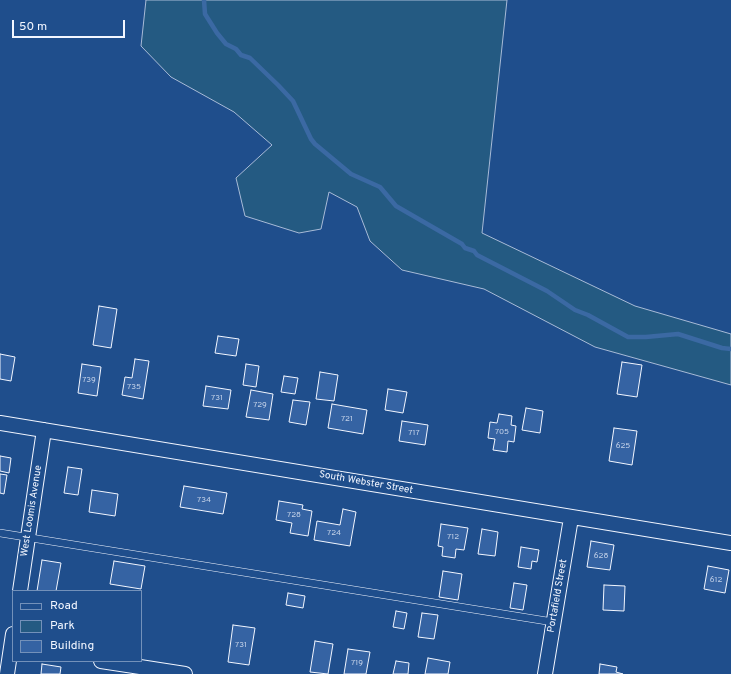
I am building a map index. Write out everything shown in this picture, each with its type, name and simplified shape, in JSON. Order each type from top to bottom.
[{"type":"street","name":"South Webster Street","points":[[0,423],[571,518],[731,543]]},
{"type":"street","name":"West Loomis Avenue","points":[[20,590],[44,430]]},
{"type":"street","name":"Portafield Street","points":[[545,674],[571,518]]},
{"type":"street","points":[[7,674],[9,644]]},
{"type":"street","points":[[107,662],[185,674]]},
{"type":"lane","points":[[0,533],[554,622]]},
{"type":"green space","points":[[146,0],[507,0],[482,233],[635,306],[731,334],[731,385],[595,347],[484,289],[402,270],[370,241],[357,207],[329,192],[321,229],[299,233],[245,216],[236,178],[272,145],[234,112],[171,77],[141,46]]},
{"type":"building","points":[[99,306],[117,309],[111,348],[93,345]]},
{"type":"building","points":[[218,336],[239,339],[236,356],[215,353]]},
{"type":"building","points":[[0,354],[15,357],[11,381],[0,379]]},
{"type":"building","points":[[135,359],[149,361],[143,399],[122,395],[125,377],[132,378]]},
{"type":"building","points":[[622,362],[642,365],[637,397],[617,394]]},
{"type":"building","points":[[82,364],[101,367],[97,396],[78,393]]},
{"type":"building","points":[[246,364],[259,366],[256,387],[243,385]]},
{"type":"building","points":[[320,372],[338,375],[334,401],[316,399]]},
{"type":"building","points":[[284,376],[298,378],[295,394],[281,392]]},
{"type":"building","points":[[206,386],[231,390],[228,409],[203,406]]},
{"type":"building","points":[[388,389],[407,392],[403,413],[385,410]]},
{"type":"building","points":[[251,390],[273,394],[269,420],[246,417]]},
{"type":"building","points":[[293,400],[310,402],[306,425],[289,422]]},
{"type":"building","points":[[332,404],[367,410],[363,434],[328,428]]},
{"type":"building","points":[[526,408],[543,411],[540,433],[522,430]]},
{"type":"building","points":[[499,414],[512,416],[511,425],[516,426],[514,442],[508,441],[507,452],[493,450],[495,439],[488,438],[490,422],[497,423]]},
{"type":"building","points":[[402,421],[428,425],[425,445],[399,441]]},
{"type":"building","points":[[614,428],[637,431],[632,465],[609,461]]},
{"type":"building","points":[[0,456],[11,458],[9,473],[0,471]]},
{"type":"building","points":[[68,467],[82,469],[78,495],[64,493]]},
{"type":"building","points":[[0,474],[7,475],[4,494],[0,493]]},
{"type":"building","points":[[184,486],[227,493],[223,514],[180,507]]},
{"type":"building","points":[[92,490],[118,494],[115,516],[89,512]]},
{"type":"building","points":[[279,501],[303,505],[302,509],[312,511],[308,536],[290,533],[292,523],[276,520]]},
{"type":"building","points":[[343,509],[356,512],[350,546],[314,540],[317,521],[340,525]]},
{"type":"building","points":[[441,524],[468,528],[464,550],[456,549],[455,558],[442,556],[443,547],[438,546]]},
{"type":"building","points":[[482,529],[498,532],[495,556],[478,554]]},
{"type":"building","points":[[591,541],[614,545],[610,570],[587,567]]},
{"type":"building","points":[[521,547],[539,550],[537,562],[532,561],[531,569],[518,567]]},
{"type":"building","points":[[42,560],[61,563],[56,590],[37,590]]},
{"type":"building","points":[[114,561],[145,566],[141,589],[110,584]]},
{"type":"building","points":[[708,566],[729,570],[725,593],[704,589]]},
{"type":"building","points":[[443,571],[462,574],[458,600],[439,597]]},
{"type":"building","points":[[514,583],[527,585],[523,610],[510,608]]},
{"type":"building","points":[[604,585],[625,586],[624,611],[603,610]]},
{"type":"building","points":[[288,593],[305,596],[303,608],[286,605]]},
{"type":"building","points":[[396,611],[407,613],[404,629],[393,627]]},
{"type":"building","points":[[422,613],[438,615],[434,639],[418,637]]},
{"type":"building","points":[[233,625],[255,628],[249,665],[228,662]]},
{"type":"building","points":[[315,641],[333,644],[328,674],[310,672]]},
{"type":"building","points":[[348,649],[370,652],[366,674],[344,674]]},
{"type":"building","points":[[428,658],[450,662],[448,674],[425,674]]},
{"type":"building","points":[[396,661],[409,663],[408,674],[393,674]]},
{"type":"building","points":[[42,664],[61,667],[60,674],[41,674]]},
{"type":"building","points":[[600,664],[617,667],[616,672],[623,674],[599,674]]},
{"type":"waterway","points":[[204,0],[205,14],[217,33],[226,44],[236,49],[241,55],[250,58],[293,101],[311,139],[315,144],[351,174],[380,187],[396,206],[462,244],[465,248],[474,251],[477,255],[547,291],[575,310],[588,315],[628,337],[678,334],[722,348],[731,349]]}]
